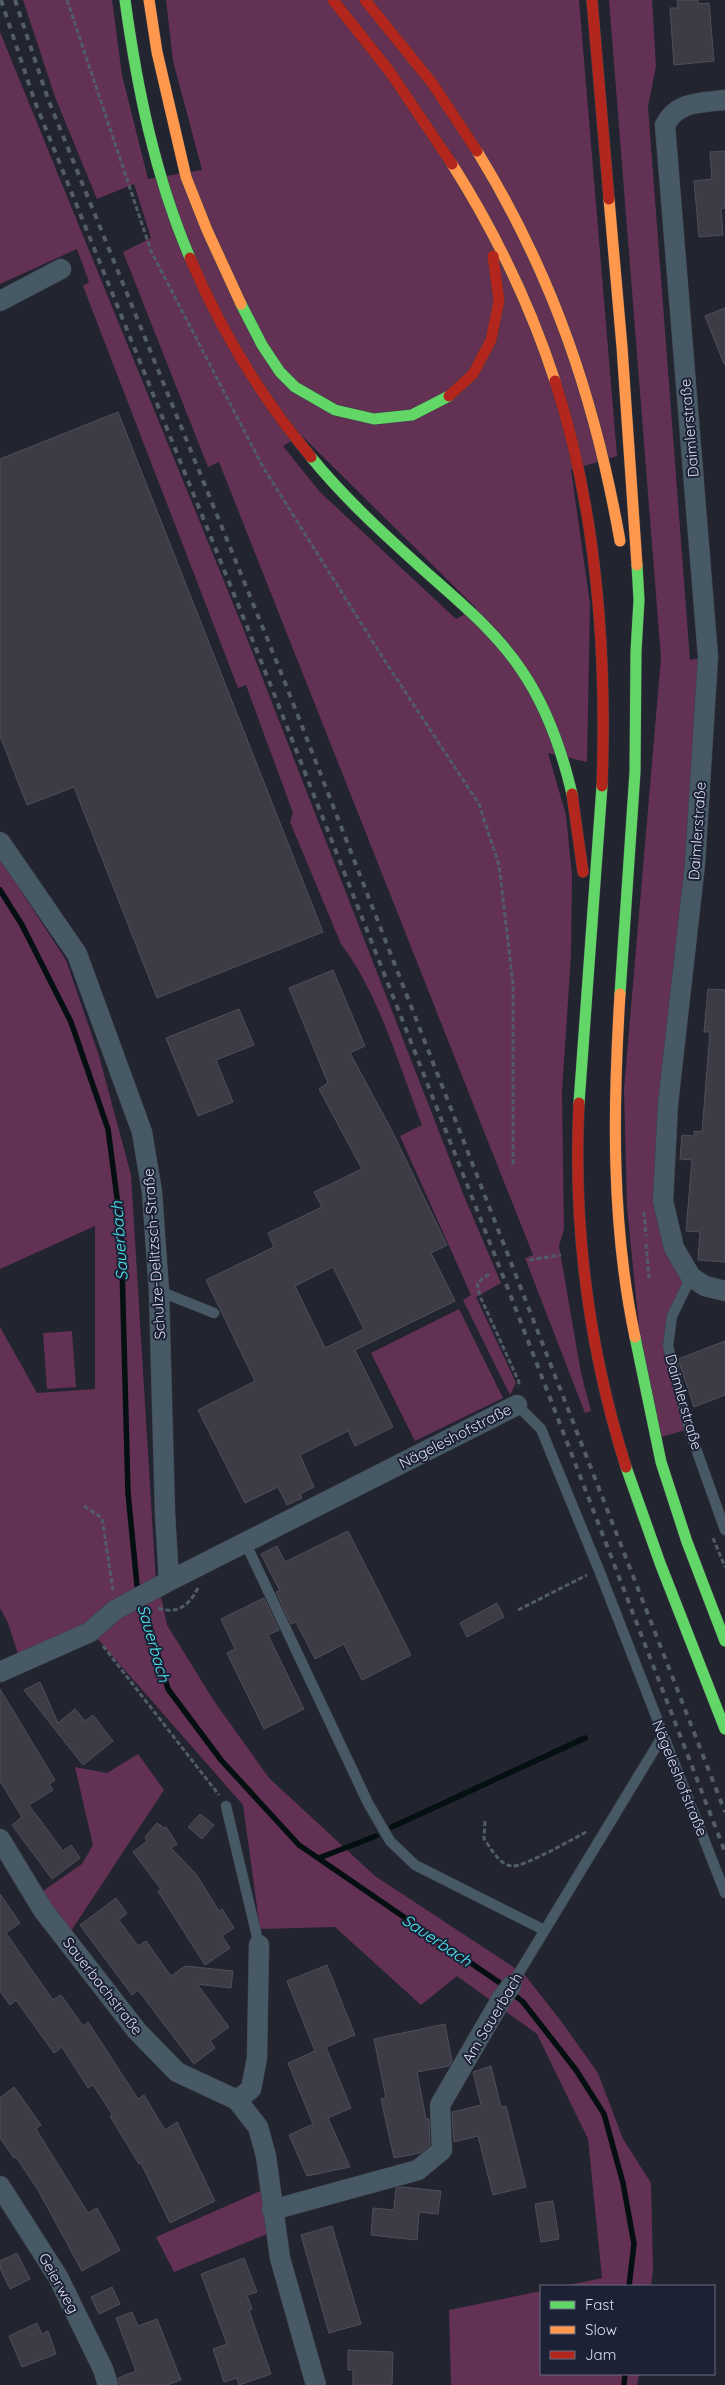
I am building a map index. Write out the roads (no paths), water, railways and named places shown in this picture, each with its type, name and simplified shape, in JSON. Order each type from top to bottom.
[{"type":"highway","points":[[125,0],[138,86],[162,179],[177,226],[223,330],[264,396],[331,481],[390,540],[475,616],[532,685],[557,740],[572,793],[582,847],[589,961]]},
{"type":"highway","points":[[149,0],[163,82],[186,176],[211,243],[267,352],[293,386],[315,402],[344,415],[371,420],[400,418],[431,410],[458,392],[480,366],[496,323],[500,293],[495,261],[476,202]]},
{"type":"highway","points":[[333,0],[366,36],[445,152],[476,202],[542,342],[577,464],[589,529],[598,599],[603,730],[601,808],[579,1092],[577,1165],[581,1237],[594,1336],[620,1449],[660,1565],[725,1729]]},
{"type":"highway","points":[[365,0],[421,68],[462,128],[503,198],[540,270],[579,368],[609,478],[622,551]]},
{"type":"highway","points":[[592,0],[622,347],[639,600],[636,651],[635,772],[615,1072],[616,1179],[626,1295],[661,1462],[688,1542],[725,1641]]},
{"type":"highway","points":[[625,570],[636,651]]},
{"type":"street","name":"Daimlerstraße","points":[[691,1277],[674,1248],[663,1201],[668,1104],[695,864],[708,657],[665,125],[670,115],[680,107],[725,100]]},
{"type":"street","points":[[0,301],[61,269]]},
{"type":"street","name":"Schulze-Delitzsch-Straße","points":[[0,842],[78,954],[142,1132],[152,1192],[159,1291],[165,1513],[164,1584]]},
{"type":"street","points":[[691,1277],[705,1286],[725,1291]]},
{"type":"street","name":"Nägeleshofstraße","points":[[0,1672],[90,1632],[117,1610],[164,1584],[517,1405]]},
{"type":"street","name":"Sauerbachstraße","points":[[0,1839],[43,1910],[137,2031],[177,2072],[237,2100],[258,2127],[266,2156],[280,2258],[316,2385]]},
{"type":"street","points":[[237,2100],[251,2089],[257,2058],[260,1945]]},
{"type":"street","name":"Am Sauerbach","points":[[272,2210],[418,2170],[442,2150],[440,2106],[506,1992]]},
{"type":"street","name":"Geierweg","points":[[0,2186],[58,2277],[103,2369],[108,2385]]},
{"type":"lane","name":"Daimlerstraße","points":[[691,1277],[672,1316],[668,1333],[668,1346],[689,1429],[725,1530]]},
{"type":"lane","points":[[159,1291],[214,1313]]},
{"type":"lane","name":"Nägeleshofstraße","points":[[517,1405],[541,1429],[599,1570],[662,1737],[675,1763],[725,1893]]},
{"type":"lane","points":[[245,1542],[368,1804],[390,1841],[415,1865],[544,1930]]},
{"type":"lane","name":"Am Sauerbach","points":[[506,1992],[662,1737]]},
{"type":"lane","points":[[226,1806],[260,1945]]},
{"type":"waterway","name":"Sauerbach","points":[[0,890],[22,925],[71,1022],[108,1129],[121,1228],[128,1493],[137,1585],[168,1689],[221,1760],[299,1845],[500,1983],[523,2002],[576,2070],[604,2114],[623,2183],[634,2244],[629,2285]]},
{"type":"waterway","points":[[392,1827],[585,1738]]},
{"type":"waterway","points":[[319,1858],[376,1836]]},
{"type":"waterway","name":"Sauerbach","points":[[624,2385],[625,2375]]},
{"type":"railway","points":[[1,0],[35,102],[269,681],[503,1276],[725,1852]]},
{"type":"railway","points":[[15,0],[48,99],[282,675],[725,1812]]}]
